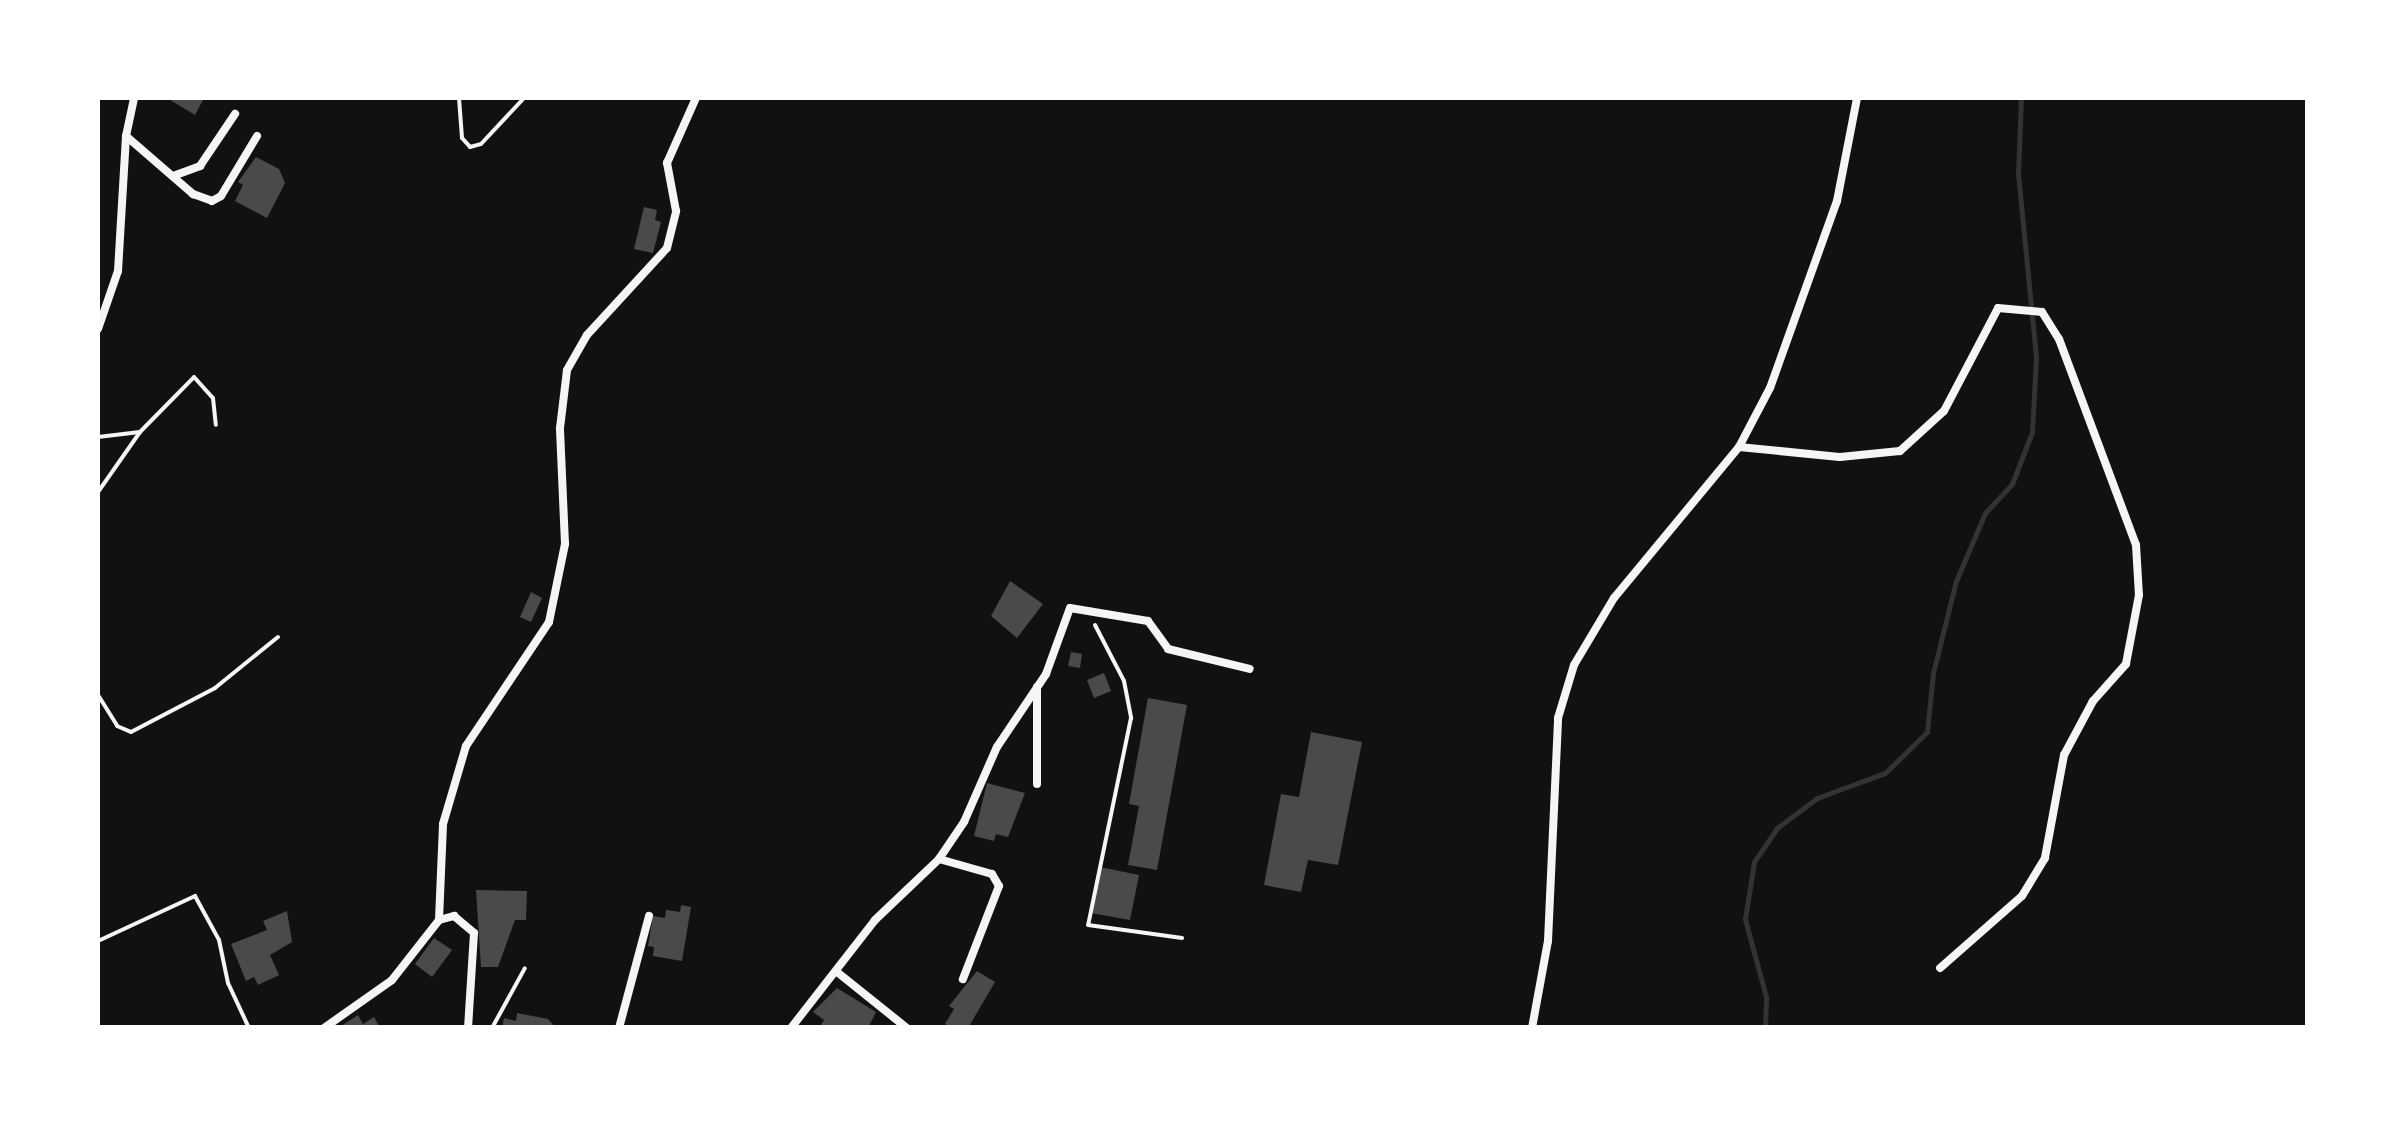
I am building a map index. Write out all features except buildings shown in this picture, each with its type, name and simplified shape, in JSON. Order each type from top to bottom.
[{"type":"street","points":[[98,328],[118,271],[126,136],[134,98]]},
{"type":"street","points":[[324,1028],[392,980],[438,920],[444,824],[466,746],[549,622],[565,544],[560,428],[567,370],[587,335],[667,248],[676,212],[667,189],[668,163],[696,98]]},
{"type":"street","points":[[1532,1028],[1548,941],[1558,718],[1574,665],[1614,598],[1739,447],[1806,301],[1836,201],[1857,98]]},
{"type":"street","points":[[172,176],[200,166],[235,114]]},
{"type":"street","points":[[126,136],[172,176],[212,201],[235,176],[256,136]]},
{"type":"street","points":[[1739,447],[1840,457],[1900,451],[1944,411],[1998,308],[2042,312],[2059,339],[2136,545],[2139,595],[2126,664],[2092,701],[2064,755],[2045,858],[2022,896],[1940,968]]},
{"type":"street","points":[[791,1028],[875,920],[938,859],[964,822],[997,747],[1037,687],[1070,608],[1086,606],[1148,621],[1168,649],[1250,670]]},
{"type":"street","points":[[1037,687],[1038,784]]},
{"type":"street","points":[[938,859],[992,874],[999,886],[962,979]]},
{"type":"street","points":[[438,920],[454,916],[474,933],[468,1028]]},
{"type":"street","points":[[619,1028],[649,916]]},
{"type":"street","points":[[837,972],[907,1028]]},
{"type":"lane","points":[[459,98],[462,138],[470,147],[482,144],[524,98]]},
{"type":"path","points":[[98,492],[140,432],[194,377],[212,398],[216,424]]},
{"type":"path","points":[[98,438],[140,432]]},
{"type":"path","points":[[1086,606],[1124,681],[1131,718],[1088,925],[1182,938]]},
{"type":"path","points":[[98,695],[117,726],[131,732],[214,688],[278,637]]},
{"type":"path","points":[[98,941],[195,896],[219,940],[228,983],[250,1028]]},
{"type":"path","points":[[492,1028],[525,968]]},
{"type":"waterway","points":[[1765,1028],[1766,997],[1745,919],[1754,862],[1777,828],[1817,798],[1885,773],[1927,732],[1933,673],[1956,581],[1985,513],[2012,484],[2032,432],[2036,357],[2018,175],[2021,98]]}]
